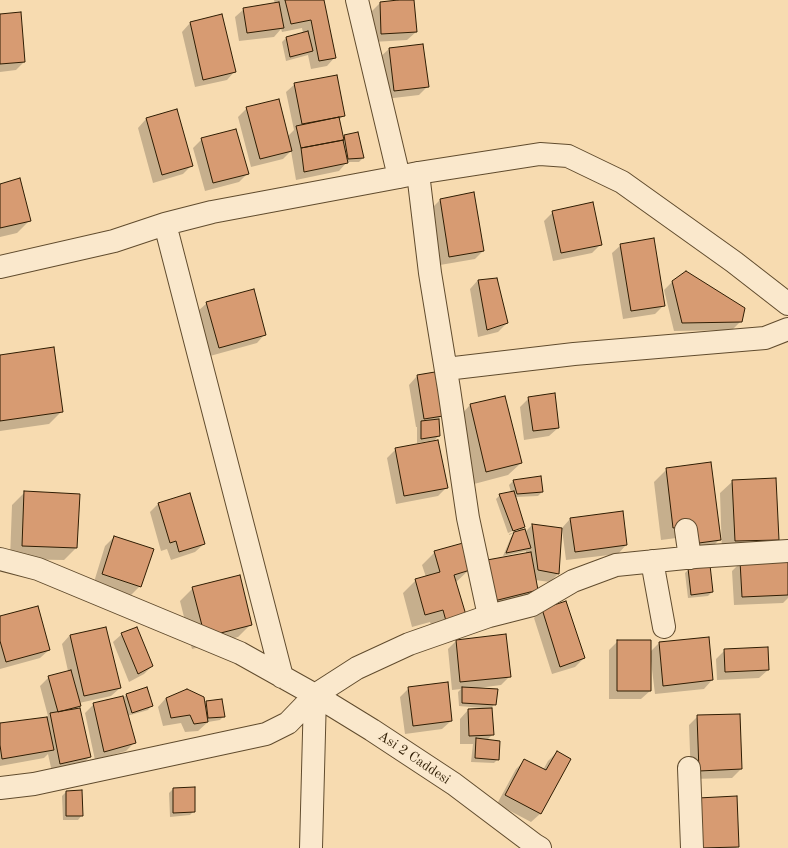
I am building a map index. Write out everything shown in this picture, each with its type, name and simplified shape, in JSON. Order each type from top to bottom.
[{"type":"street","points":[[358,0],[408,175],[430,273],[468,518],[489,616]]},
{"type":"street","points":[[0,267],[114,241],[166,224],[212,212],[408,175],[540,154],[568,156],[622,182],[734,262],[788,304]]},
{"type":"street","points":[[166,224],[282,677]]},
{"type":"street","points":[[446,369],[574,354],[765,338],[788,330]]},
{"type":"street","points":[[686,530],[690,558]]},
{"type":"street","points":[[0,788],[34,784],[266,734],[288,723],[315,695],[357,668],[409,644],[489,616],[532,605],[572,581],[616,565],[788,551]]},
{"type":"street","name":"Asi 2 Caddesi","points":[[0,559],[38,569],[240,653],[315,695],[372,730],[454,784],[540,848]]},
{"type":"street","points":[[652,561],[664,627]]},
{"type":"street","points":[[310,848],[315,695]]},
{"type":"street","points":[[689,768],[692,848]]},
{"type":"building","points":[[285,0],[324,0],[336,58],[319,61],[311,20],[291,24]]},
{"type":"building","points":[[414,0],[417,32],[381,34],[380,2]]},
{"type":"building","points":[[279,2],[284,28],[247,33],[243,8]]},
{"type":"building","points":[[21,12],[25,62],[0,64],[0,14]]},
{"type":"building","points":[[222,14],[236,72],[203,80],[190,22]]},
{"type":"building","points":[[308,31],[313,51],[290,57],[286,37]]},
{"type":"building","points":[[423,44],[429,87],[394,91],[389,48]]},
{"type":"building","points":[[337,75],[345,116],[302,124],[294,83]]},
{"type":"building","points":[[279,99],[292,151],[260,159],[246,107]]},
{"type":"building","points":[[177,109],[193,166],[162,175],[146,118]]},
{"type":"building","points":[[339,117],[344,140],[301,148],[296,126]]},
{"type":"building","points":[[236,129],[249,174],[213,183],[201,138]]},
{"type":"building","points":[[358,132],[364,158],[348,159],[344,135]]},
{"type":"building","points":[[343,140],[348,163],[304,172],[301,148]]},
{"type":"building","points":[[20,178],[31,221],[0,228],[0,184]]},
{"type":"building","points":[[474,192],[484,251],[449,257],[440,199]]},
{"type":"building","points":[[593,202],[602,245],[561,253],[552,211]]},
{"type":"building","points":[[654,238],[665,306],[631,311],[620,244]]},
{"type":"building","points":[[686,271],[745,308],[742,322],[682,323],[672,281]]},
{"type":"building","points":[[497,278],[508,323],[487,330],[478,280]]},
{"type":"building","points":[[254,289],[266,335],[219,348],[206,302]]},
{"type":"building","points":[[54,347],[63,412],[0,421],[0,355]]},
{"type":"building","points":[[435,372],[443,416],[424,419],[417,375]]},
{"type":"building","points":[[555,393],[559,428],[533,431],[528,397]]},
{"type":"building","points":[[505,396],[522,463],[486,472],[470,404]]},
{"type":"building","points":[[439,419],[440,436],[421,439],[421,421]]},
{"type":"building","points":[[438,440],[448,488],[404,496],[395,448]]},
{"type":"building","points":[[711,462],[721,540],[699,543],[696,525],[673,528],[666,468]]},
{"type":"building","points":[[541,476],[543,492],[517,494],[513,480]]},
{"type":"building","points":[[776,478],[779,540],[735,541],[732,480]]},
{"type":"building","points":[[24,491],[80,494],[77,548],[22,546]]},
{"type":"building","points":[[514,491],[525,527],[513,531],[499,494]]},
{"type":"building","points":[[190,493],[205,544],[179,552],[176,541],[170,543],[158,503]]},
{"type":"building","points":[[623,511],[627,545],[575,552],[570,518]]},
{"type":"building","points":[[532,524],[562,528],[559,574],[538,570]]},
{"type":"building","points":[[525,529],[531,548],[506,553],[514,532]]},
{"type":"building","points":[[114,536],[154,549],[141,587],[102,574]]},
{"type":"building","points":[[463,543],[470,570],[454,575],[466,615],[446,621],[443,610],[425,615],[415,579],[440,572],[434,551]]},
{"type":"building","points":[[531,552],[538,590],[494,601],[487,560]]},
{"type":"building","points":[[788,559],[788,595],[742,597],[740,561]]},
{"type":"building","points":[[710,565],[713,592],[691,595],[688,568]]},
{"type":"building","points":[[240,575],[252,625],[205,637],[192,587]]},
{"type":"building","points":[[566,601],[585,658],[560,667],[542,609]]},
{"type":"building","points":[[38,606],[50,650],[6,662],[0,641],[0,616]]},
{"type":"building","points":[[106,627],[121,688],[84,696],[70,635]]},
{"type":"building","points":[[137,627],[153,666],[138,674],[121,633]]},
{"type":"building","points":[[506,634],[511,677],[460,682],[456,640]]},
{"type":"building","points":[[709,637],[713,680],[663,686],[659,642]]},
{"type":"building","points":[[617,640],[651,640],[651,691],[617,691]]},
{"type":"building","points":[[768,647],[769,670],[725,672],[724,649]]},
{"type":"building","points":[[71,670],[81,706],[58,712],[48,676]]},
{"type":"building","points":[[448,682],[452,721],[413,726],[408,687]]},
{"type":"building","points":[[147,687],[153,706],[132,713],[126,694]]},
{"type":"building","points":[[462,687],[498,689],[496,705],[462,703]]},
{"type":"building","points":[[187,689],[204,697],[208,722],[194,724],[190,715],[171,718],[166,698]]},
{"type":"building","points":[[123,696],[136,743],[104,752],[93,703]]},
{"type":"building","points":[[222,699],[225,717],[208,718],[206,701]]},
{"type":"building","points":[[80,708],[91,757],[60,764],[50,713]]},
{"type":"building","points":[[492,708],[494,735],[469,736],[468,709]]},
{"type":"building","points":[[740,714],[742,769],[699,771],[697,715]]},
{"type":"building","points":[[47,717],[54,750],[2,759],[0,745],[0,723]]},
{"type":"building","points":[[476,738],[500,741],[499,760],[475,758]]},
{"type":"building","points":[[557,751],[571,759],[541,814],[505,795],[524,759],[546,770]]},
{"type":"building","points":[[195,787],[195,812],[173,813],[173,788]]},
{"type":"building","points":[[82,790],[83,816],[66,816],[66,791]]},
{"type":"building","points":[[737,796],[739,847],[700,848],[698,798]]}]
